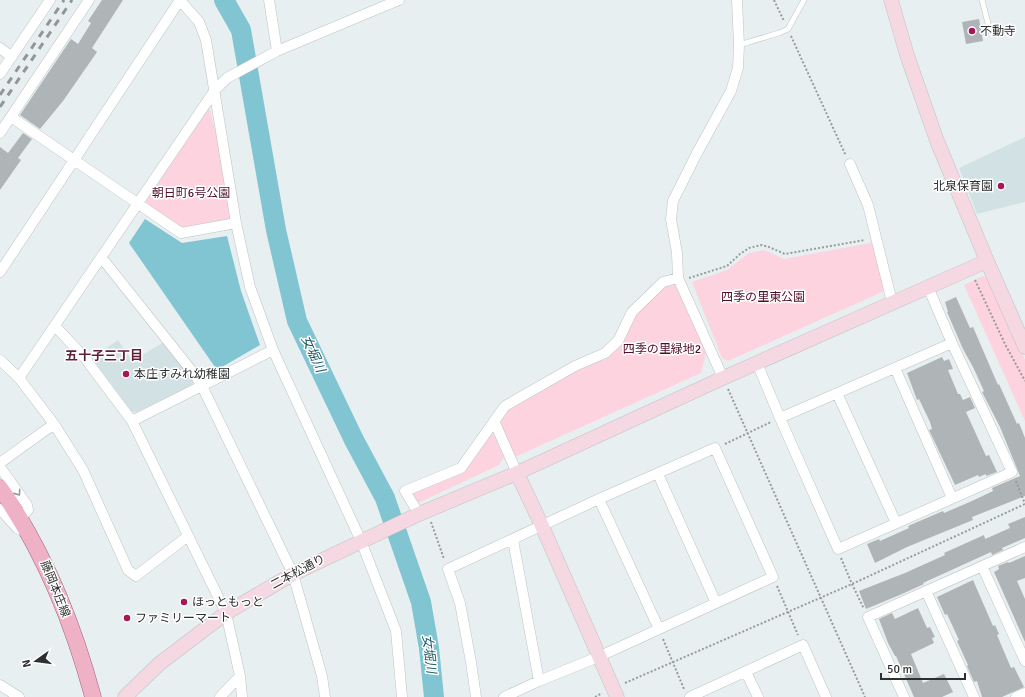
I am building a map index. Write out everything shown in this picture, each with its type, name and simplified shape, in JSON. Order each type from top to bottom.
[{"type":"main road","name":"藤岡本庄線","points":[[0,488],[42,557],[63,607],[87,674],[93,697]]},
{"type":"street","points":[[0,74],[50,0]]},
{"type":"street","points":[[0,133],[89,0]]},
{"type":"street","points":[[0,272],[180,0],[199,22],[206,40],[236,223],[250,287],[273,350],[361,541],[396,631],[402,697]]},
{"type":"street","points":[[269,0],[274,53]]},
{"type":"street","points":[[19,378],[215,90],[227,78],[274,53],[399,0]]},
{"type":"street","points":[[723,378],[678,278],[677,253],[671,219],[674,201],[697,153],[731,91],[738,68],[740,45],[737,0]]},
{"type":"street","points":[[891,0],[907,55],[937,141],[1025,347]]},
{"type":"street","points":[[0,48],[12,57]]},
{"type":"street","points":[[11,117],[181,233],[236,223]]},
{"type":"street","points":[[850,164],[868,205],[892,302]]},
{"type":"street","points":[[101,257],[195,375],[202,386],[293,574],[322,676],[325,697]]},
{"type":"street","name":"二本松通り","points":[[125,697],[159,664],[226,613],[293,574],[420,514],[517,473],[723,378],[987,261]]},
{"type":"street","points":[[420,514],[405,491],[461,468],[505,406],[575,366],[605,353],[618,341],[632,312],[663,282],[678,278]]},
{"type":"street","points":[[757,363],[838,549],[1012,472],[952,344],[928,287]]},
{"type":"street","points":[[55,326],[84,357],[132,421],[226,613],[240,676],[242,697]]},
{"type":"street","points":[[780,418],[952,344]]},
{"type":"street","points":[[132,421],[273,350]]},
{"type":"street","points":[[0,360],[19,378],[54,424],[83,470],[128,570],[136,576],[188,536]]},
{"type":"street","points":[[895,368],[952,498]]},
{"type":"street","points":[[837,393],[896,523]]},
{"type":"street","points":[[494,421],[615,693]]},
{"type":"street","points":[[0,463],[54,424]]},
{"type":"street","points":[[476,697],[460,603],[448,570],[599,499],[715,448],[774,577],[598,657],[504,697]]},
{"type":"street","points":[[0,467],[27,505],[28,510],[20,519]]},
{"type":"street","points":[[658,474],[716,603]]},
{"type":"street","points":[[599,499],[659,629]]},
{"type":"street","points":[[0,509],[17,528],[28,533]]},
{"type":"street","points":[[513,540],[539,681]]},
{"type":"street","points":[[904,697],[868,617],[1025,547]]},
{"type":"street","points":[[982,566],[1025,661]]},
{"type":"street","points":[[926,591],[974,697]]},
{"type":"street","points":[[687,694],[746,672],[803,645],[826,697]]},
{"type":"street","points":[[746,672],[758,697]]},
{"type":"street","points":[[220,697],[240,676]]},
{"type":"street","points":[[0,685],[19,697]]},
{"type":"street","points":[[1016,697],[1025,693]]},
{"type":"lane","points":[[740,45],[779,34],[788,29],[804,0]]},
{"type":"lane","points":[[982,0],[990,31]]},
{"type":"path","points":[[774,0],[850,164]]},
{"type":"path","points":[[678,278],[688,278],[727,266],[749,248],[761,245],[785,254],[876,238]]},
{"type":"path","points":[[969,268],[1005,344],[1025,381]]},
{"type":"path","points":[[723,378],[865,697]]},
{"type":"path","points":[[715,448],[780,418]]},
{"type":"path","points":[[615,693],[672,662],[852,584],[1025,504],[1012,472]]},
{"type":"path","points":[[420,514],[448,570]]},
{"type":"path","points":[[838,549],[852,584],[868,617]]},
{"type":"path","points":[[774,577],[803,645]]},
{"type":"path","points":[[659,629],[687,694]]},
{"type":"shaded area","points":[[1025,137],[1025,202],[977,214],[959,168]]},
{"type":"shaded area","points":[[118,340],[132,361],[164,342],[194,381],[192,385],[137,412],[132,412],[92,358]]},
{"type":"green space","name":"朝日町6号公園","points":[[207,108],[210,110],[220,150],[227,202],[231,218],[229,220],[182,230],[147,205],[145,198]]},
{"type":"green space","name":"四季の里東公園","points":[[871,243],[875,244],[886,289],[728,361],[722,358],[692,282],[727,270],[749,253],[764,250],[784,259]]},
{"type":"green space","points":[[983,276],[990,280],[1025,360],[1025,421],[964,285]]},
{"type":"green space","name":"四季の里緑地2","points":[[675,285],[706,352],[701,373],[515,457],[500,421],[506,410],[581,367],[606,359],[623,341],[635,315],[665,286]]},
{"type":"green space","points":[[494,434],[504,457],[499,465],[416,504],[411,494],[465,469],[486,436]]},
{"type":"water","points":[[145,219],[182,243],[227,236],[241,291],[260,345],[217,370],[129,243]]},
{"type":"building","points":[[102,0],[123,0],[92,48],[97,52],[63,101],[40,129],[20,115],[71,39],[78,44],[91,23],[88,21]]},
{"type":"building","name":"不動寺","points":[[979,19],[983,41],[966,44],[962,22]]},
{"type":"building","points":[[23,133],[32,139],[18,158],[21,160],[0,190],[0,147],[8,153]]},
{"type":"building","points":[[956,297],[970,328],[973,327],[998,385],[999,384],[1017,424],[1019,423],[1025,438],[1025,496],[972,517],[973,520],[907,547],[875,563],[867,544],[879,539],[880,541],[909,528],[908,526],[943,511],[944,513],[972,501],[993,491],[992,488],[1020,476],[1000,427],[982,392],[984,391],[963,349],[947,312],[945,302]]},
{"type":"building","points":[[942,357],[944,361],[949,359],[953,369],[948,370],[958,394],[960,394],[963,400],[970,397],[975,408],[966,412],[986,456],[989,455],[997,472],[986,476],[986,474],[979,477],[978,475],[955,485],[929,430],[932,429],[930,422],[919,399],[917,400],[907,373]]},
{"type":"building","points":[[1025,517],[1025,538],[1002,548],[1003,550],[992,555],[991,552],[923,583],[924,584],[866,609],[859,591],[905,573],[984,535],[985,539],[1010,528],[1008,524]]},
{"type":"building","points":[[1025,556],[1025,578],[1017,581],[1025,599],[1025,642],[994,572],[999,569],[998,566]]},
{"type":"building","points":[[973,580],[993,626],[995,625],[999,634],[997,635],[1011,668],[1014,667],[1024,687],[1002,697],[982,697],[977,681],[974,682],[967,666],[968,665],[957,641],[959,640],[937,597]]},
{"type":"building","points":[[918,608],[927,628],[930,627],[935,637],[932,638],[934,643],[911,654],[923,683],[944,674],[953,692],[942,697],[914,697],[896,656],[888,643],[879,619],[892,613],[895,619]]},
{"type":"waterway","name":"女堀川","points":[[224,0],[241,30],[276,230],[297,321],[354,440],[385,498],[421,602],[429,648],[434,697]]},
{"type":"railway","points":[[0,95],[64,0]]},
{"type":"railway","points":[[0,107],[72,0]]},
{"type":"place","name":"不動寺","points":[[972,31]]},
{"type":"place","name":"北泉保育園","points":[[1001,186]]},
{"type":"place","name":"本庄すみれ幼稚園","points":[[126,374]]},
{"type":"place","name":"ほっともっと","points":[[184,602]]},
{"type":"place","name":"ファミリーマート","points":[[127,618]]},
{"type":"district","name":"五十子三丁目","points":[[104,356]]}]
